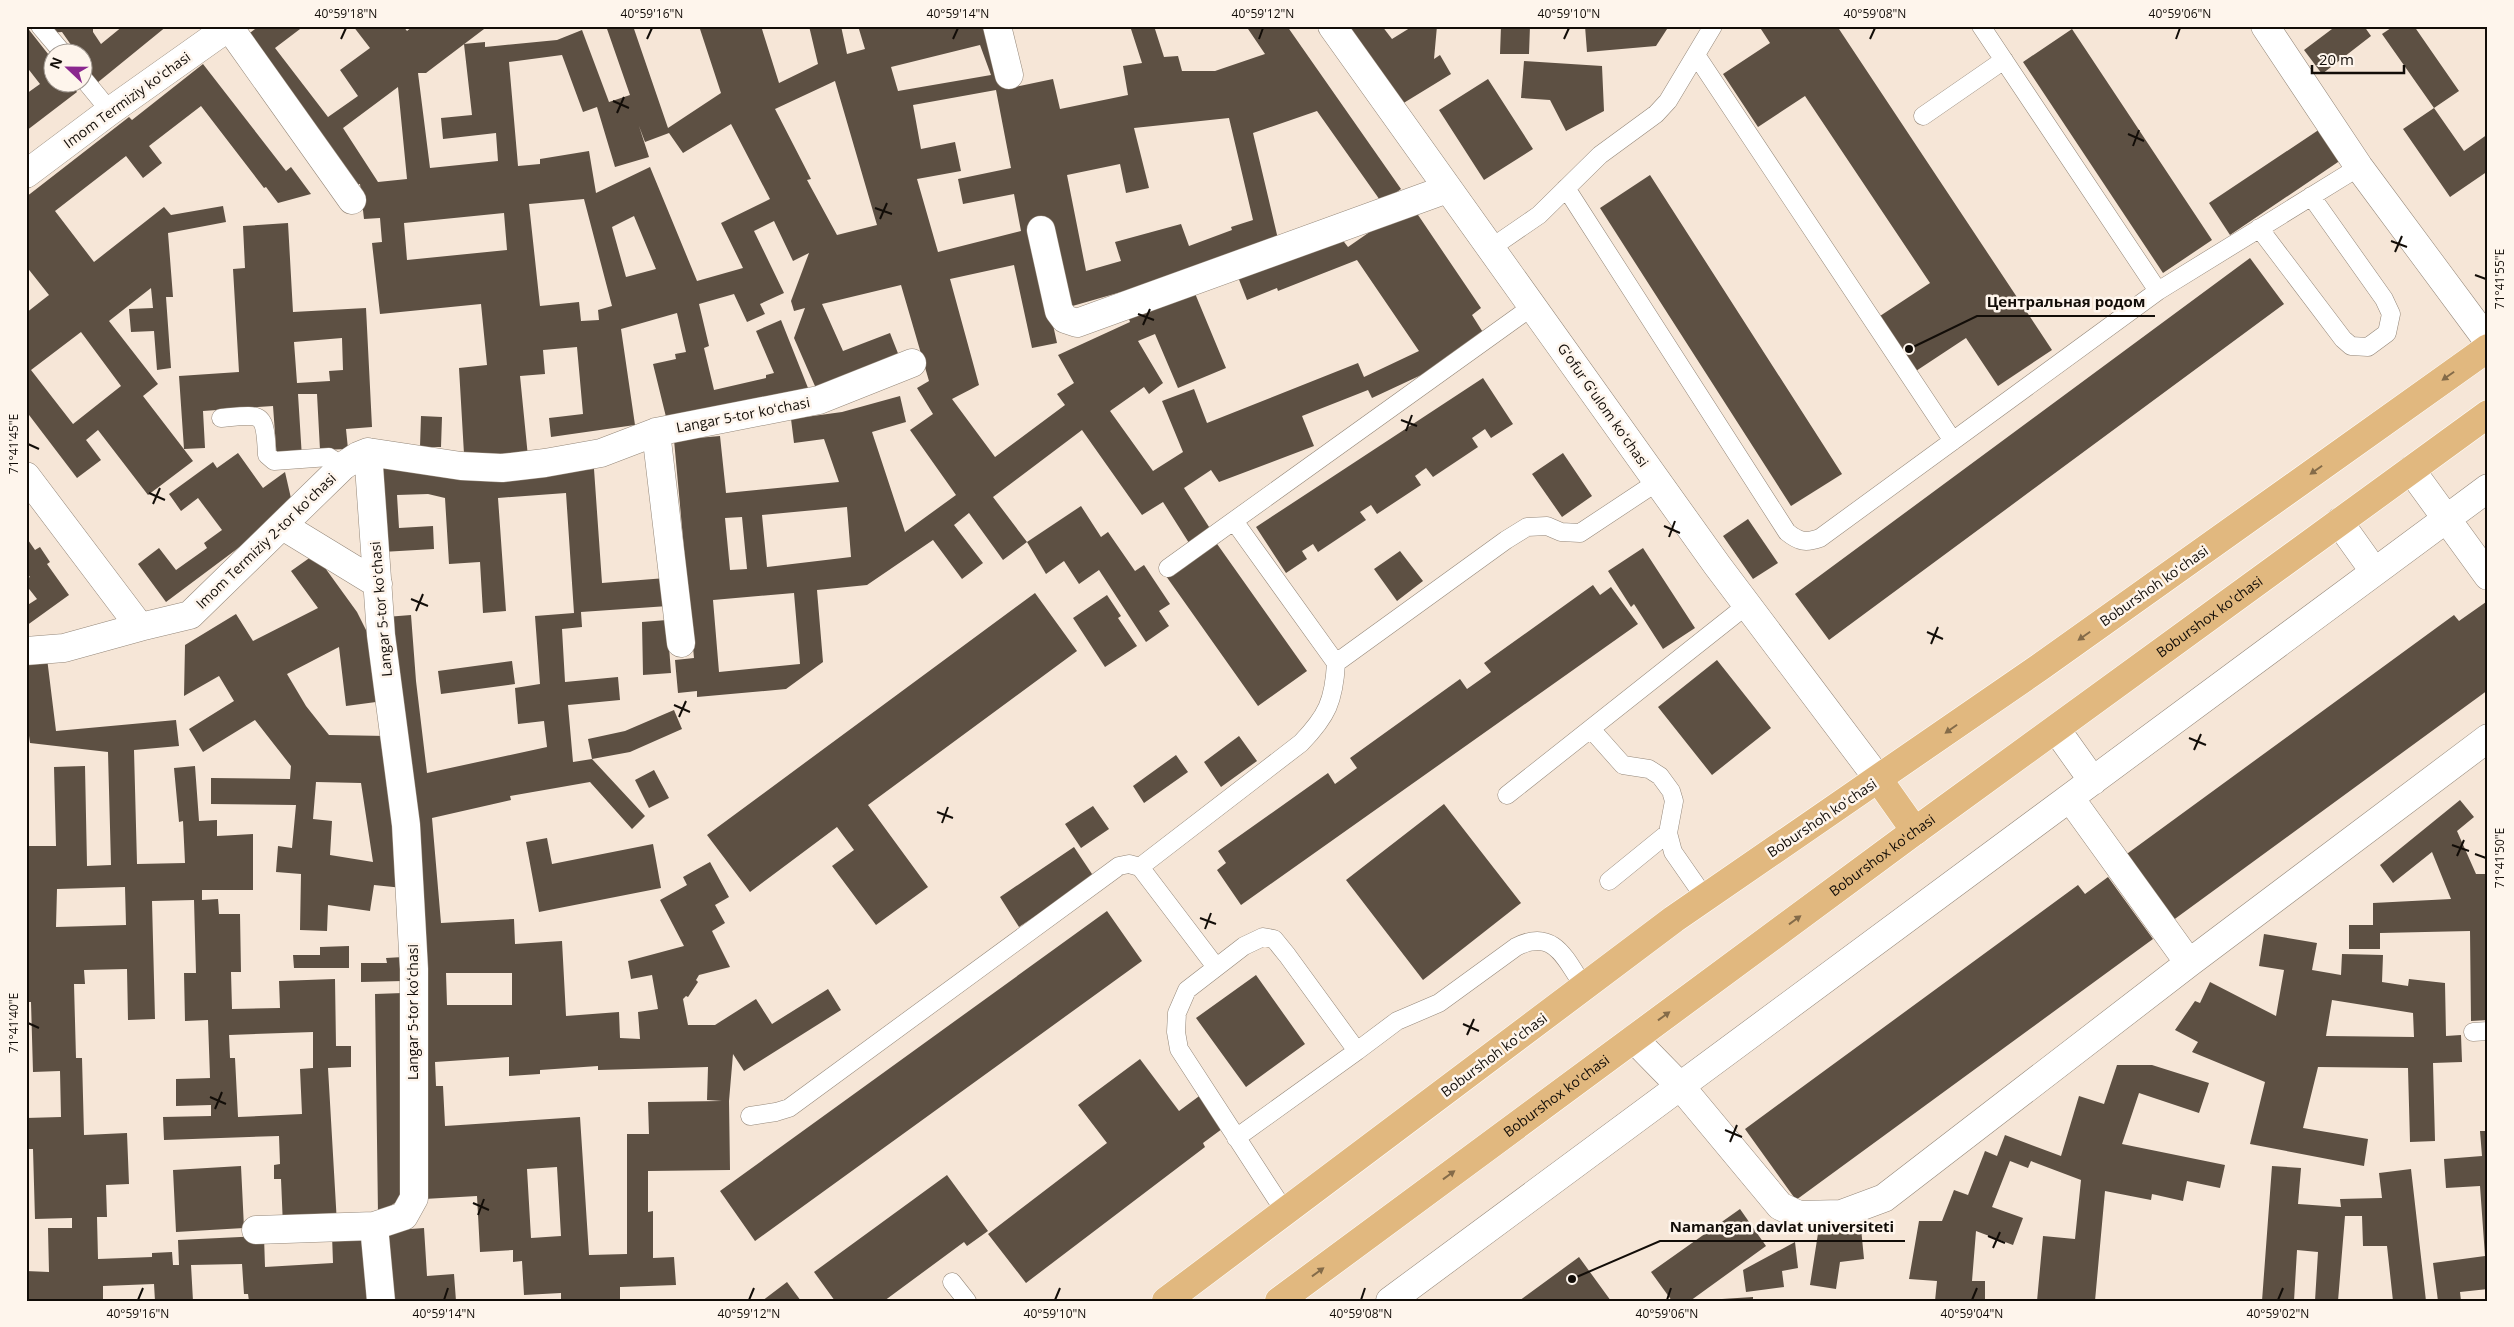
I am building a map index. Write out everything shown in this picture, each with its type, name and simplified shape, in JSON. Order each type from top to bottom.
[{"type":"main road","name":"Boburshoh koʻchasi","points":[[1166,1301],[1584,987],[1706,898],[1879,780],[2488,348]]},
{"type":"main road","name":"Boburshox ko'chasi","points":[[1295,1296],[1634,1039],[1915,831],[2488,414]]},
{"type":"main road","points":[[1879,780],[1915,831]]},
{"type":"street","points":[[996,26],[1009,75]]},
{"type":"street","name":"Gʻofur Gʻulom koʻchasi","points":[[1332,26],[1747,605],[1879,780]]},
{"type":"street","points":[[2264,26],[2359,167],[2488,341]]},
{"type":"street","points":[[229,27],[352,200]]},
{"type":"street","name":"Imom Termiziy koʻchasi","points":[[26,174],[110,111],[229,27]]},
{"type":"street","points":[[1041,230],[1060,311],[1066,319],[1077,323],[1447,188]]},
{"type":"street","name":"Langar 5-tor koʻchasi","points":[[256,1230],[374,1226],[404,1216],[414,1198],[414,969],[406,825],[381,635],[368,452],[461,466],[502,468],[601,453],[656,432],[819,400],[912,362]]},
{"type":"street","points":[[656,432],[681,643]]},
{"type":"street","name":"Imom Termiziy 2-tor koʻchasi","points":[[26,651],[64,648],[190,615],[343,466],[368,452]]},
{"type":"street","points":[[2411,470],[2488,576]]},
{"type":"street","points":[[26,476],[140,628]]},
{"type":"street","points":[[1390,1301],[1682,1087],[2488,488]]},
{"type":"street","points":[[2339,522],[2374,571]]},
{"type":"street","points":[[282,526],[378,584]]},
{"type":"street","points":[[2056,729],[2093,780]]},
{"type":"street","points":[[1634,1039],[1682,1087],[1780,1206],[1799,1215],[1841,1214],[1884,1198],[2189,963],[2488,738]]},
{"type":"street","points":[[2070,798],[2189,963]]},
{"type":"street","points":[[374,1226],[381,1301]]},
{"type":"lane","points":[[40,26],[54,42]]},
{"type":"lane","points":[[1492,248],[1539,215],[1600,155],[1656,114],[1668,102],[1713,26]]},
{"type":"lane","points":[[1981,26],[2158,291]]},
{"type":"lane","points":[[1696,55],[1953,441]]},
{"type":"lane","points":[[1923,116],[2004,60]]},
{"type":"lane","points":[[92,89],[110,111]]},
{"type":"lane","points":[[1566,188],[1787,532],[1797,540],[1807,542],[1820,538],[2158,291],[2359,167]]},
{"type":"lane","points":[[2259,228],[2343,339],[2351,346],[2368,347],[2387,333],[2391,314],[2384,299],[2311,196]]},
{"type":"lane","points":[[1168,568],[1533,306]]},
{"type":"lane","points":[[221,418],[253,416],[261,420],[266,426],[267,455],[274,462],[328,457],[343,466]]},
{"type":"lane","points":[[1336,663],[1498,545],[1527,528],[1547,526],[1561,532],[1580,533],[1658,482]]},
{"type":"lane","points":[[1140,867],[1301,743],[1320,724],[1329,707],[1334,688],[1336,663],[1234,521]]},
{"type":"lane","points":[[1507,795],[1747,605]]},
{"type":"lane","points":[[1590,729],[1623,765],[1649,769],[1660,776],[1666,783],[1674,801],[1668,833],[1673,852],[1706,898]]},
{"type":"lane","points":[[1609,881],[1668,833]]},
{"type":"lane","points":[[750,1116],[789,1108],[1119,866],[1129,864],[1140,867],[1216,967]]},
{"type":"lane","points":[[1285,1212],[1179,1049],[1176,1032],[1177,1013],[1187,990],[1250,943],[1263,937],[1274,940],[1288,955],[1357,1051]]},
{"type":"lane","points":[[1236,1138],[1397,1021],[1439,1003],[1516,947],[1530,940],[1544,940],[1559,949],[1584,987]]},
{"type":"lane","points":[[952,1282],[966,1301]]},
{"type":"building","points":[[26,26],[42,46],[42,92],[77,92],[26,131],[26,94],[40,84],[26,66]]},
{"type":"building","points":[[44,26],[93,26],[93,32],[101,44],[123,26],[167,26],[97,83],[92,76],[92,42],[69,42],[62,32],[49,33]]},
{"type":"building","points":[[259,26],[304,26],[275,48],[328,117],[358,96],[340,70],[370,48],[353,26],[403,26],[407,31],[413,26],[488,26],[464,44],[485,42],[485,47],[557,40],[582,30],[609,102],[630,95],[606,26],[633,26],[668,128],[721,93],[699,26],[761,26],[779,83],[818,64],[809,26],[841,26],[847,54],[865,49],[858,26],[985,26],[1006,89],[1053,79],[1060,109],[1128,95],[1123,66],[1142,63],[1130,26],[1154,26],[1164,57],[1178,56],[1182,71],[1215,71],[1265,54],[1246,26],[1287,26],[1401,189],[1382,203],[1317,111],[1253,133],[1278,239],[1149,284],[1069,307],[1054,225],[1032,229],[1057,343],[1032,348],[1014,265],[950,279],[979,385],[952,399],[995,457],[1065,405],[1057,394],[1074,383],[1058,355],[1130,322],[1127,313],[1194,291],[1226,368],[1178,388],[1155,334],[1138,341],[1163,383],[1149,394],[1144,387],[1110,411],[1153,471],[1183,452],[1162,401],[1194,389],[1207,423],[1358,363],[1364,377],[1419,351],[1357,260],[1278,291],[1277,288],[1247,300],[1238,277],[1341,238],[1348,247],[1387,220],[1390,225],[1414,209],[1481,308],[1472,315],[1484,334],[1432,370],[1372,398],[1368,390],[1302,416],[1314,446],[1219,482],[1211,470],[1184,488],[1211,530],[1189,543],[1163,502],[1142,515],[1082,430],[993,497],[1027,542],[1003,560],[969,513],[954,525],[983,563],[962,579],[933,540],[867,585],[817,590],[823,662],[786,689],[697,697],[697,691],[678,693],[675,660],[694,658],[674,440],[720,436],[726,493],[839,482],[824,439],[794,443],[791,419],[842,412],[900,396],[906,422],[872,432],[905,532],[956,495],[910,430],[933,414],[917,388],[929,381],[901,285],[822,304],[843,351],[890,333],[901,361],[818,393],[794,338],[805,308],[794,311],[791,301],[809,253],[793,261],[774,221],[754,231],[784,293],[760,304],[765,314],[747,322],[734,294],[699,304],[709,346],[704,348],[714,390],[766,378],[766,375],[774,373],[756,331],[781,320],[812,398],[667,421],[653,364],[676,359],[675,354],[686,352],[677,313],[621,329],[635,425],[551,437],[549,418],[583,414],[577,347],[543,350],[545,374],[520,376],[528,457],[464,454],[459,368],[487,365],[481,304],[380,314],[372,243],[382,242],[380,218],[364,219],[360,184],[353,185],[242,39]],"holes":[[[464,44],[472,115],[441,118],[443,139],[496,133],[498,161],[430,168],[418,73],[426,73]],[[980,45],[991,75],[898,91],[891,67]],[[562,55],[583,112],[597,107],[615,167],[649,157],[639,126],[645,142],[669,133],[683,153],[731,124],[770,199],[721,223],[743,268],[697,281],[650,167],[596,193],[589,151],[540,159],[540,164],[518,166],[509,62]],[[835,81],[877,225],[837,235],[807,180],[811,179],[775,109]],[[398,87],[407,179],[378,182],[343,128]],[[996,90],[1011,168],[958,179],[963,204],[1014,194],[1021,231],[938,252],[917,179],[961,171],[955,142],[921,149],[913,105]],[[1229,118],[1253,220],[1231,227],[1232,230],[1189,246],[1181,224],[1115,242],[1121,261],[1086,271],[1067,175],[1120,164],[1126,193],[1149,188],[1134,128]],[[584,199],[612,306],[598,310],[599,320],[581,321],[579,302],[540,306],[529,204]],[[504,213],[507,250],[407,260],[404,223]],[[634,216],[656,269],[626,277],[612,227]],[[847,507],[851,557],[767,567],[762,515]],[[742,517],[747,569],[730,570],[725,518]],[[794,593],[800,664],[719,672],[713,600]]]},
{"type":"building","points":[[1347,26],[1382,26],[1392,39],[1413,26],[1437,26],[1434,59],[1440,55],[1451,74],[1402,104]]},
{"type":"building","points":[[1501,26],[1530,26],[1529,54],[1500,54]]},
{"type":"building","points":[[1585,26],[1669,26],[1656,46],[1587,52]]},
{"type":"building","points":[[1759,26],[1837,26],[2052,350],[1998,386],[1966,338],[1916,371],[1880,316],[1930,283],[1805,96],[1758,127],[1723,74],[1770,43]]},
{"type":"building","points":[[2336,26],[2364,26],[2371,36],[2322,74],[2304,50]]},
{"type":"building","points":[[2394,26],[2414,26],[2459,91],[2434,108],[2382,34]]},
{"type":"building","points":[[2072,29],[2212,240],[2163,273],[2023,62]]},
{"type":"building","points":[[1524,61],[1602,66],[1604,111],[1566,131],[1550,100],[1521,98]]},
{"type":"building","points":[[203,64],[286,171],[291,167],[311,194],[278,203],[266,187],[264,188],[201,106],[149,146],[162,163],[143,178],[126,156],[55,211],[94,262],[164,207],[171,215],[223,206],[226,222],[168,233],[173,297],[166,297],[171,368],[157,370],[154,331],[131,332],[129,309],[153,308],[151,288],[109,321],[158,384],[143,396],[193,461],[148,495],[98,430],[86,440],[101,460],[77,478],[26,411],[26,313],[49,295],[26,266],[26,197],[129,117],[132,120]],"holes":[[[81,332],[121,386],[73,424],[31,370]]]},
{"type":"building","points":[[1488,79],[1533,149],[1484,180],[1439,110]]},
{"type":"building","points":[[2434,108],[2464,151],[2488,134],[2488,171],[2450,197],[2403,129]]},
{"type":"building","points":[[2320,129],[2341,160],[2230,235],[2209,203]]},
{"type":"building","points":[[1650,175],[1842,474],[1791,506],[1600,208]]},
{"type":"building","points":[[288,223],[293,312],[366,308],[372,427],[346,429],[348,449],[320,450],[317,394],[298,394],[302,458],[277,460],[273,406],[203,411],[205,448],[184,449],[179,376],[239,372],[233,269],[245,268],[243,226]],"holes":[[[342,338],[343,370],[329,371],[330,381],[297,383],[294,342]]]},
{"type":"building","points":[[2250,258],[2284,304],[1829,640],[1795,594]]},
{"type":"building","points":[[1483,378],[1513,424],[1491,438],[1485,429],[1472,438],[1478,447],[1433,477],[1426,468],[1415,476],[1421,485],[1377,514],[1371,505],[1360,512],[1366,520],[1318,552],[1313,544],[1302,551],[1307,559],[1286,573],[1256,527]]},
{"type":"building","points":[[421,416],[442,417],[441,447],[420,447]]},
{"type":"building","points":[[238,453],[263,488],[285,472],[293,507],[166,602],[138,564],[159,548],[176,570],[207,548],[204,543],[222,530],[198,498],[181,511],[169,494],[213,462],[217,468]]},
{"type":"building","points":[[1563,453],[1592,496],[1562,517],[1532,474]]},
{"type":"building","points":[[377,467],[474,478],[594,469],[602,583],[666,578],[668,606],[581,612],[582,627],[562,629],[565,682],[618,677],[620,700],[568,705],[573,762],[592,759],[645,816],[632,829],[590,782],[510,796],[511,800],[432,818],[441,923],[514,919],[515,944],[562,941],[566,1016],[619,1012],[620,1038],[640,1039],[638,1012],[658,1009],[652,975],[631,979],[628,961],[684,946],[660,900],[687,885],[683,877],[710,862],[729,897],[715,905],[725,923],[712,931],[730,967],[699,975],[696,980],[698,982],[688,997],[686,996],[683,999],[688,1025],[715,1025],[756,999],[772,1024],[828,989],[841,1010],[744,1071],[733,1054],[729,1101],[730,1170],[648,1171],[648,1212],[653,1211],[653,1258],[674,1257],[676,1285],[620,1287],[620,1301],[561,1301],[561,1293],[524,1295],[522,1261],[513,1262],[513,1250],[480,1252],[477,1196],[424,1199],[386,617],[411,615],[416,681],[427,773],[547,747],[544,721],[518,724],[515,688],[540,684],[535,616],[574,613],[566,493],[498,498],[506,611],[483,613],[480,562],[449,564],[445,498],[428,494],[397,495],[399,528],[433,526],[434,549],[382,552]],"holes":[[[446,973],[512,973],[512,1005],[447,1005]],[[509,1057],[509,1076],[540,1074],[540,1070],[598,1066],[598,1070],[708,1067],[707,1100],[722,1101],[648,1102],[649,1134],[627,1134],[627,1254],[589,1255],[580,1117],[445,1126],[443,1086],[436,1086],[435,1062]],[[557,1167],[561,1236],[531,1238],[527,1169]]]},
{"type":"building","points":[[1081,506],[1101,537],[1108,532],[1135,571],[1144,565],[1170,604],[1159,611],[1169,626],[1146,642],[1099,570],[1079,584],[1064,561],[1046,574],[1027,542]]},
{"type":"building","points":[[1748,519],[1778,563],[1753,579],[1723,536]]},
{"type":"building","points":[[26,537],[35,550],[40,547],[50,562],[47,564],[69,595],[26,626],[26,606],[37,599],[26,585],[26,579],[30,577],[26,572]]},
{"type":"building","points":[[1215,541],[1307,671],[1258,706],[1166,576]]},
{"type":"building","points":[[1643,548],[1695,628],[1663,649],[1634,604],[1631,607],[1608,571]]},
{"type":"building","points":[[1400,551],[1423,581],[1397,601],[1374,569]]},
{"type":"building","points":[[315,554],[357,612],[367,632],[376,702],[346,706],[339,647],[287,674],[306,706],[329,735],[387,736],[403,888],[374,885],[370,911],[328,905],[327,931],[300,930],[301,874],[276,872],[278,846],[292,848],[296,805],[211,804],[211,778],[290,779],[291,766],[255,720],[203,752],[189,729],[234,701],[219,676],[184,696],[185,645],[236,614],[253,641],[318,608],[291,571]],"holes":[[[316,782],[361,783],[373,862],[330,855],[332,821],[313,819]]]},
{"type":"building","points":[[1593,585],[1600,595],[1611,587],[1638,624],[1241,905],[1217,870],[1226,863],[1218,851],[1328,773],[1335,784],[1357,768],[1350,758],[1460,679],[1467,689],[1491,672],[1484,663]]},
{"type":"building","points":[[1035,593],[1077,651],[868,805],[928,887],[876,925],[832,866],[854,850],[837,827],[750,892],[707,835]]},
{"type":"building","points":[[1107,595],[1121,616],[1118,618],[1137,646],[1105,667],[1073,618]]},
{"type":"building","points":[[2486,602],[2488,690],[2172,921],[2124,856],[2454,615],[2459,621]]},
{"type":"building","points":[[667,620],[671,673],[643,675],[642,622]]},
{"type":"building","points":[[46,650],[56,731],[176,720],[179,746],[134,750],[137,864],[185,863],[183,821],[179,822],[174,768],[195,766],[199,821],[217,820],[217,836],[253,834],[253,890],[202,890],[202,900],[218,899],[219,914],[240,914],[241,972],[231,972],[232,1009],[280,1008],[279,981],[335,979],[336,1046],[351,1046],[351,1067],[328,1068],[337,1224],[283,1226],[281,1179],[274,1179],[274,1165],[280,1164],[279,1136],[164,1140],[163,1117],[211,1116],[211,1105],[176,1106],[176,1079],[210,1078],[208,1020],[185,1021],[184,973],[196,973],[194,900],[152,901],[155,1019],[128,1020],[127,969],[84,970],[85,984],[74,984],[76,1058],[82,1058],[84,1135],[127,1133],[129,1184],[106,1185],[107,1217],[97,1217],[98,1259],[152,1257],[152,1253],[172,1252],[173,1265],[179,1265],[178,1240],[264,1236],[265,1267],[333,1263],[332,1235],[356,1234],[368,1244],[374,1301],[249,1301],[248,1294],[244,1294],[242,1264],[191,1265],[193,1301],[155,1301],[154,1284],[103,1286],[103,1301],[26,1301],[26,1271],[49,1272],[48,1228],[72,1228],[72,1218],[35,1219],[33,1149],[26,1149],[26,1118],[61,1117],[60,1071],[33,1072],[31,1002],[26,1002],[28,898],[26,898],[26,846],[56,846],[54,767],[85,766],[87,866],[111,865],[108,752],[30,743],[26,714],[26,652]],"holes":[[[125,887],[126,925],[56,927],[57,889]],[[313,1032],[313,1068],[300,1069],[302,1114],[238,1117],[235,1058],[230,1058],[229,1035]]]},
{"type":"building","points":[[1717,660],[1771,728],[1712,775],[1658,707]]},
{"type":"building","points":[[512,661],[515,684],[441,694],[438,671]]},
{"type":"building","points":[[674,710],[682,729],[630,752],[592,759],[588,739],[625,731]]},
{"type":"building","points":[[1239,736],[1257,761],[1221,787],[1204,762]]},
{"type":"building","points":[[1176,755],[1188,772],[1144,803],[1133,786]]},
{"type":"building","points":[[654,770],[669,798],[649,808],[635,780]]},
{"type":"building","points":[[2460,800],[2474,817],[2457,831],[2476,874],[2488,874],[2488,1020],[2471,1021],[2470,931],[2380,933],[2380,949],[2349,949],[2349,925],[2373,925],[2373,903],[2451,899],[2432,852],[2393,883],[2380,865]]},
{"type":"building","points":[[1444,804],[1521,903],[1423,980],[1346,880]]},
{"type":"building","points":[[1093,806],[1109,829],[1081,848],[1065,824]]},
{"type":"building","points":[[547,838],[552,864],[653,844],[661,888],[539,912],[526,842]]},
{"type":"building","points":[[1074,847],[1094,877],[1019,927],[1000,897]]},
{"type":"building","points":[[2108,877],[2153,939],[1796,1200],[1745,1129],[2078,885],[2085,894]]},
{"type":"building","points":[[1107,911],[1142,961],[755,1241],[720,1191]]},
{"type":"building","points":[[2264,934],[2317,943],[2312,970],[2341,975],[2342,954],[2383,955],[2382,982],[2408,986],[2409,979],[2445,983],[2446,1036],[2461,1035],[2462,1062],[2433,1063],[2435,1141],[2410,1142],[2408,1068],[2318,1067],[2303,1128],[2368,1139],[2364,1166],[2250,1144],[2265,1082],[2192,1052],[2198,1042],[2175,1030],[2195,1001],[2200,1003],[2210,982],[2276,1016],[2284,970],[2259,966]],"holes":[[[2332,1000],[2413,1013],[2414,1037],[2326,1036]]]},
{"type":"building","points":[[349,946],[349,968],[294,968],[293,955],[320,955],[320,947]]},
{"type":"building","points":[[403,957],[403,981],[361,982],[361,963],[387,963],[386,958]]},
{"type":"building","points":[[1256,975],[1305,1044],[1246,1087],[1196,1018]]},
{"type":"building","points":[[403,993],[407,1195],[378,1214],[375,994]]},
{"type":"building","points":[[1140,1059],[1179,1111],[1202,1094],[1226,1126],[1203,1143],[1205,1147],[1026,1283],[988,1234],[1107,1143],[1078,1105]]},
{"type":"building","points":[[2117,1065],[2152,1065],[2209,1083],[2199,1113],[2139,1093],[2122,1144],[2225,1165],[2220,1188],[2187,1181],[2183,1201],[2152,1194],[2151,1200],[2105,1191],[2095,1301],[2037,1301],[2043,1236],[2075,1239],[2081,1180],[2031,1161],[2028,1168],[2010,1161],[1992,1207],[2023,1218],[2013,1245],[1976,1231],[1972,1281],[1985,1281],[1985,1301],[1935,1301],[1937,1281],[1909,1279],[1919,1221],[1942,1221],[1954,1190],[1968,1195],[1985,1151],[1997,1156],[2005,1135],[2061,1156],[2079,1096],[2104,1104]]},
{"type":"building","points":[[2480,1131],[2488,1131],[2488,1289],[2460,1292],[2461,1301],[2438,1301],[2433,1263],[2485,1256],[2480,1186],[2446,1188],[2444,1159],[2482,1156]]},
{"type":"building","points":[[241,1166],[244,1228],[176,1232],[173,1170]]},
{"type":"building","points":[[2272,1166],[2301,1168],[2298,1204],[2341,1207],[2340,1199],[2382,1198],[2379,1173],[2411,1169],[2426,1301],[2393,1301],[2387,1246],[2363,1246],[2362,1216],[2345,1216],[2338,1301],[2315,1301],[2318,1252],[2297,1250],[2294,1301],[2262,1301]]},
{"type":"building","points":[[947,1175],[988,1231],[967,1246],[964,1242],[884,1301],[835,1301],[814,1272]]},
{"type":"building","points":[[1740,1209],[1766,1246],[1690,1301],[1672,1301],[1651,1272]]},
{"type":"building","points":[[1819,1227],[1845,1231],[1861,1228],[1864,1259],[1840,1262],[1836,1289],[1810,1285]]},
{"type":"building","points":[[424,1228],[427,1276],[454,1274],[456,1301],[393,1301],[383,1231]]},
{"type":"building","points":[[1795,1242],[1798,1268],[1782,1271],[1784,1287],[1746,1292],[1743,1270]]},
{"type":"building","points":[[1579,1257],[1611,1301],[1519,1301]]},
{"type":"building","points":[[787,1282],[801,1301],[762,1301]]},
{"type":"building","points":[[1753,1297],[1753,1301],[1722,1301],[1722,1299]]},
{"type":"place","name":"Центральная родом","points":[[1909,349]]},
{"type":"place","name":"Namangan davlat universiteti","points":[[1572,1279]]}]
